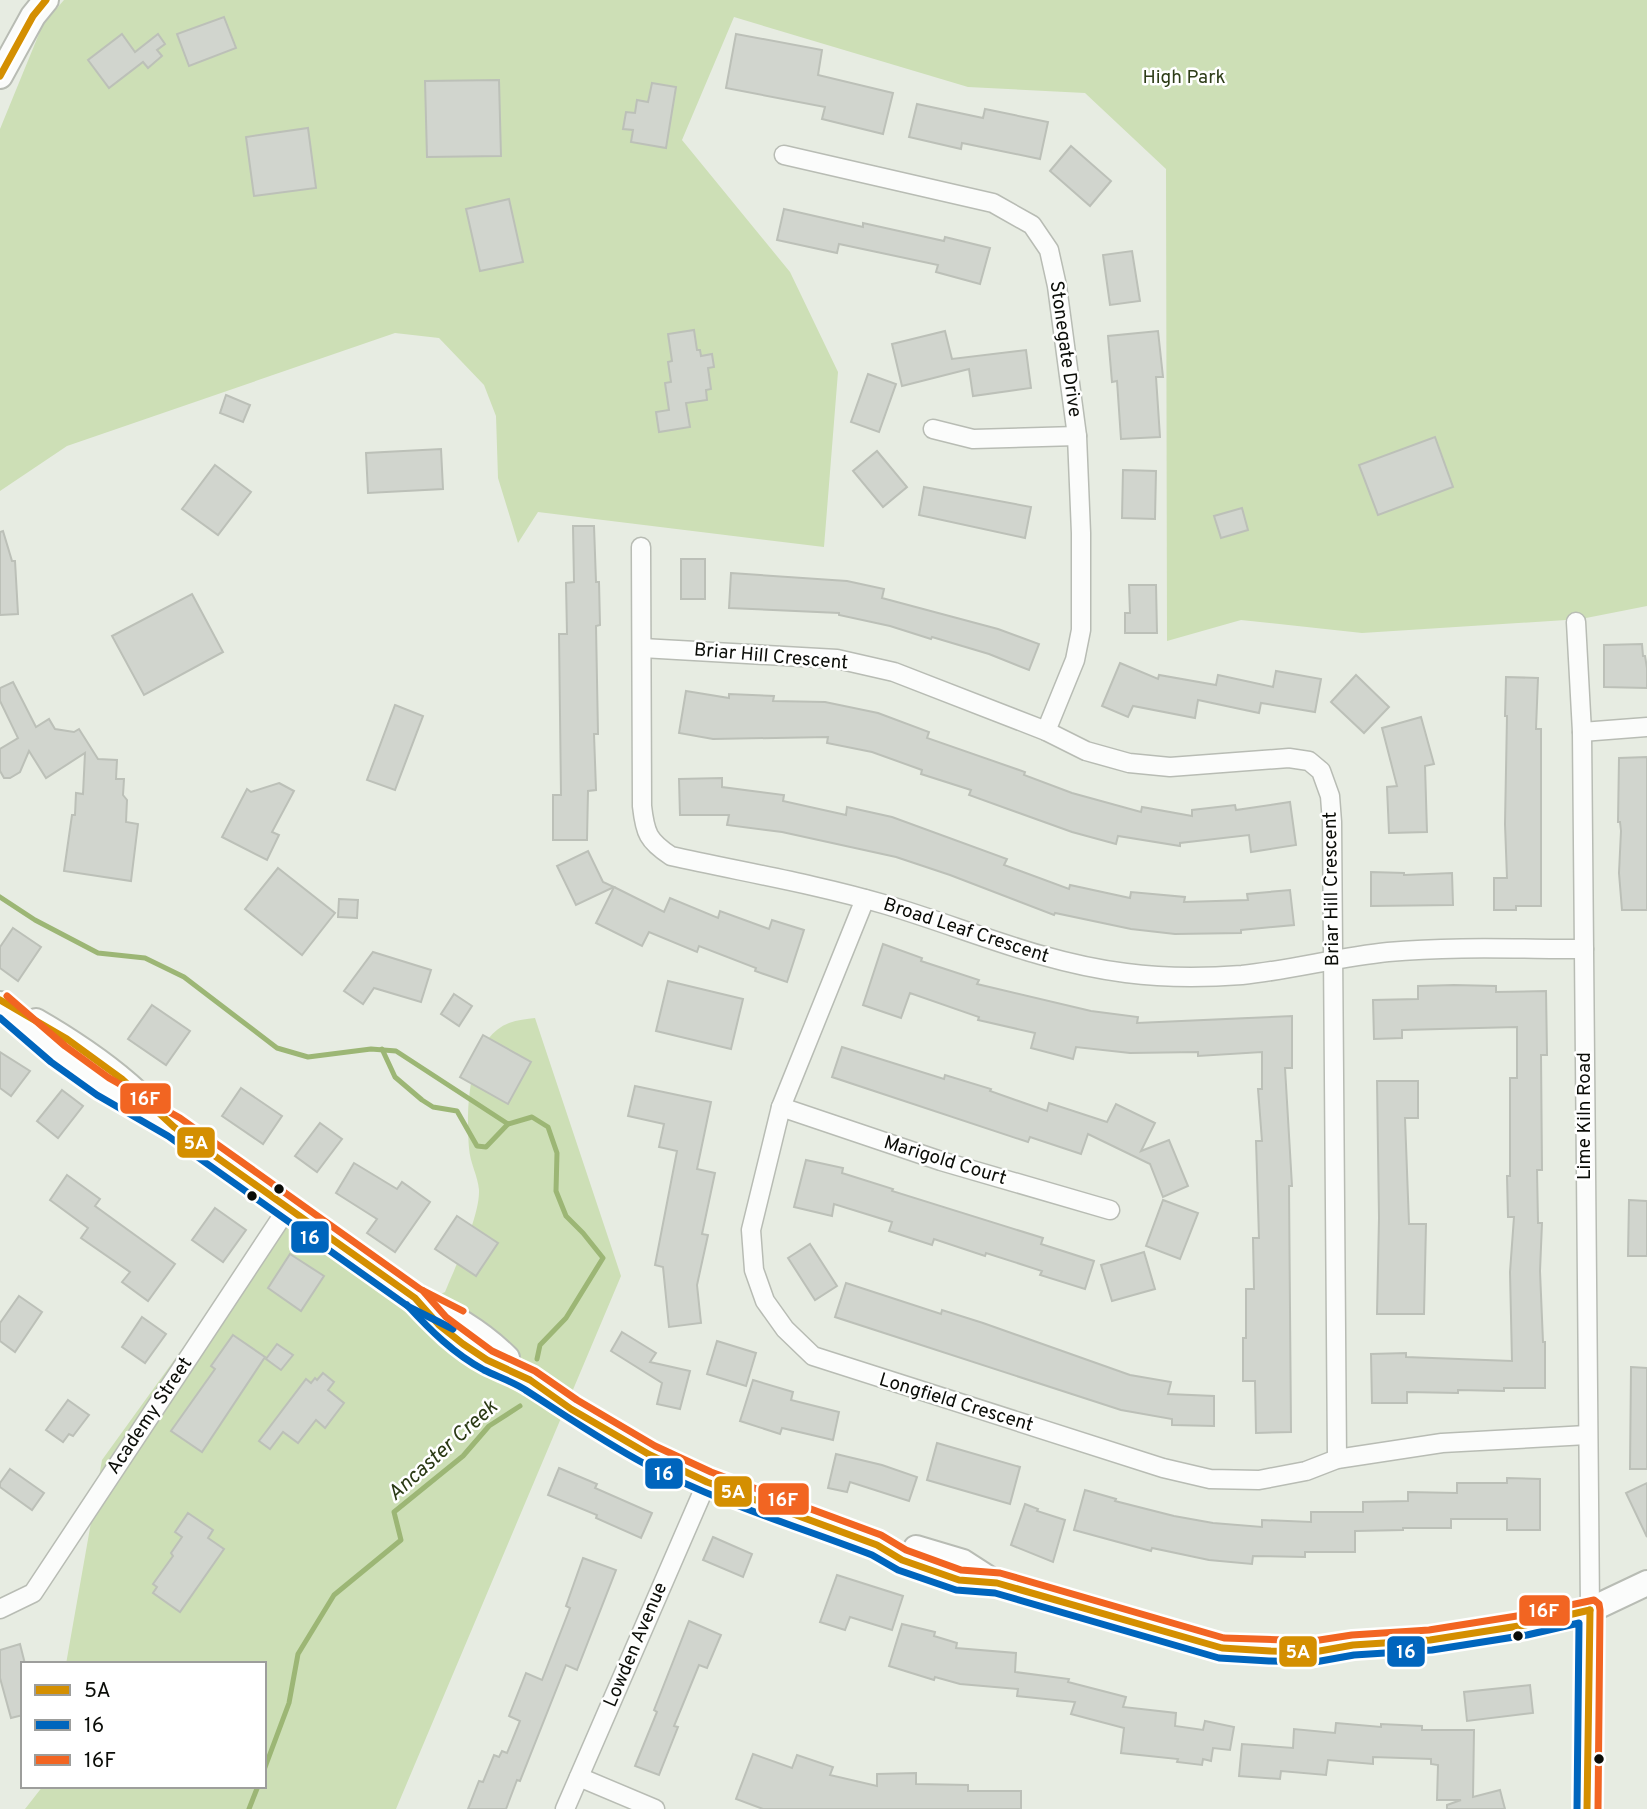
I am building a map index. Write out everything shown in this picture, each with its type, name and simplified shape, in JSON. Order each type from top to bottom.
[{"type":"main road","points":[[0,76],[33,16],[46,0]]},
{"type":"main road","points":[[0,1002],[58,1055],[103,1087],[174,1127],[415,1298],[439,1325],[487,1360],[530,1380],[570,1409],[639,1449],[707,1482],[877,1545],[902,1560],[959,1580],[997,1583],[1222,1648],[1314,1652],[1353,1645],[1430,1640],[1525,1625],[1590,1610],[1647,1584]]},
{"type":"main road","points":[[1587,1809],[1590,1610]]},
{"type":"street","name":"Stonegate Drive","points":[[784,155],[993,203],[1032,225],[1049,250],[1077,436],[1081,631],[1075,660],[1046,731]]},
{"type":"street","points":[[933,429],[973,439],[1077,436]]},
{"type":"street","name":"Broad Leaf Crescent","points":[[641,547],[644,827],[653,845],[671,856],[865,899],[1061,962],[1126,973],[1184,978],[1244,974],[1390,952],[1584,949]]},
{"type":"street","name":"Lime Kiln Road","points":[[1576,622],[1582,732],[1590,1610]]},
{"type":"street","name":"Briar Hill Crescent","points":[[642,649],[837,659],[894,672],[1046,731],[1086,751],[1129,763],[1170,767],[1289,758],[1309,761],[1321,771],[1330,796],[1334,959],[1337,1459]]},
{"type":"street","points":[[1582,732],[1647,727]]},
{"type":"street","name":"Longfield Crescent","points":[[865,899],[781,1107],[751,1230],[754,1270],[765,1301],[785,1329],[814,1356],[1150,1464],[1210,1479],[1259,1480],[1306,1471],[1337,1459],[1442,1443],[1587,1435]]},
{"type":"street","name":"Marigold Court","points":[[781,1107],[941,1161],[1110,1210]]},
{"type":"street","name":"Academy Street","points":[[0,1609],[33,1593],[287,1209]]},
{"type":"street","name":"Lowden Avenue","points":[[565,1809],[707,1482]]},
{"type":"street","points":[[579,1777],[655,1809]]},
{"type":"green space","name":"High Park","points":[[64,0],[1647,0],[1647,606],[1581,619],[1362,633],[1241,620],[1167,641],[1166,169],[1085,93],[968,87],[734,17],[682,140],[790,272],[838,372],[824,547],[538,512],[518,543],[498,478],[496,416],[484,385],[439,338],[395,333],[67,446],[0,491],[0,129],[43,24]]},
{"type":"green space","points":[[535,1018],[621,1276],[396,1809],[25,1809],[41,1788],[266,1788],[266,1662],[66,1662],[102,1460],[289,1201],[430,1299],[445,1292],[466,1242],[478,1201],[479,1190],[468,1133],[472,1078],[477,1060],[495,1031],[519,1020]]},
{"type":"building","points":[[224,17],[236,48],[189,66],[177,34]]},
{"type":"building","points":[[122,34],[135,52],[158,34],[165,44],[157,50],[162,56],[148,68],[143,62],[109,88],[88,60]]},
{"type":"building","points":[[736,34],[822,50],[818,75],[893,93],[883,134],[822,119],[825,107],[726,88]]},
{"type":"building","points":[[499,80],[501,156],[427,157],[425,81]]},
{"type":"building","points":[[652,83],[676,87],[666,148],[631,142],[633,130],[623,129],[626,112],[635,113],[637,100],[648,102]]},
{"type":"building","points":[[917,104],[983,118],[985,109],[1048,122],[1040,159],[962,143],[961,149],[909,137]]},
{"type":"building","points":[[308,128],[316,188],[254,196],[246,137]]},
{"type":"building","points":[[1071,146],[1111,181],[1090,206],[1050,171]]},
{"type":"building","points":[[509,199],[523,262],[480,271],[466,209]]},
{"type":"building","points":[[784,209],[863,227],[863,223],[944,241],[945,237],[990,248],[980,284],[936,272],[938,265],[839,244],[837,253],[777,240]]},
{"type":"building","points":[[1132,251],[1140,301],[1110,305],[1103,255]]},
{"type":"building","points":[[694,330],[697,350],[700,350],[701,356],[712,354],[714,367],[708,368],[711,389],[706,390],[707,400],[686,403],[690,427],[659,432],[656,412],[669,410],[665,383],[671,382],[668,362],[672,361],[668,334]]},
{"type":"building","points":[[945,331],[952,359],[1026,350],[1031,388],[973,396],[969,369],[902,386],[892,344]]},
{"type":"building","points":[[1158,331],[1163,377],[1156,377],[1160,437],[1121,439],[1117,381],[1112,382],[1108,336]]},
{"type":"building","points":[[868,374],[896,384],[879,432],[851,422]]},
{"type":"building","points":[[226,395],[250,405],[243,422],[220,413]]},
{"type":"building","points":[[1435,437],[1453,487],[1378,515],[1359,465]]},
{"type":"building","points":[[441,449],[443,489],[368,493],[366,453]]},
{"type":"building","points":[[877,451],[907,487],[883,507],[853,471]]},
{"type":"building","points":[[215,465],[251,492],[218,535],[182,509]]},
{"type":"building","points":[[1123,470],[1156,471],[1155,519],[1122,518]]},
{"type":"building","points":[[924,487],[1031,507],[1025,538],[919,515]]},
{"type":"building","points":[[1242,508],[1248,530],[1221,538],[1214,516]]},
{"type":"building","points":[[573,526],[594,526],[596,582],[599,582],[600,625],[596,626],[598,734],[594,734],[596,790],[588,791],[587,840],[553,840],[553,795],[561,795],[559,634],[567,634],[566,583],[574,582]]},
{"type":"building","points":[[3,531],[12,561],[15,561],[18,614],[0,615],[0,532]]},
{"type":"building","points":[[681,559],[705,559],[705,599],[681,599]]},
{"type":"building","points":[[731,573],[847,581],[884,589],[882,598],[998,629],[1039,644],[1029,670],[989,654],[839,613],[729,608]]},
{"type":"building","points":[[1129,585],[1156,585],[1157,633],[1125,633],[1125,613],[1130,613]]},
{"type":"building","points":[[192,594],[223,652],[144,695],[112,636]]},
{"type":"building","points":[[1642,644],[1647,668],[1647,688],[1604,687],[1604,645]]},
{"type":"building","points":[[1120,663],[1158,679],[1159,675],[1216,685],[1218,675],[1273,687],[1276,671],[1321,679],[1315,712],[1261,703],[1259,713],[1198,700],[1195,718],[1133,706],[1128,717],[1102,706]]},
{"type":"building","points":[[1356,675],[1389,707],[1364,733],[1331,702]]},
{"type":"building","points":[[1506,677],[1538,678],[1536,729],[1541,729],[1541,906],[1516,906],[1516,910],[1494,910],[1494,878],[1507,878]]},
{"type":"building","points":[[13,682],[36,727],[49,719],[55,729],[74,732],[79,729],[98,759],[117,760],[116,779],[124,779],[126,822],[138,824],[131,881],[64,871],[72,815],[75,815],[76,793],[83,794],[85,753],[46,778],[29,751],[20,772],[10,778],[4,778],[0,771],[0,749],[18,738],[0,701],[0,688]]},
{"type":"building","points":[[686,691],[729,698],[729,694],[774,696],[773,701],[825,702],[878,713],[929,732],[927,738],[1025,772],[1024,775],[1072,793],[1141,812],[1142,807],[1192,816],[1192,810],[1235,805],[1236,810],[1290,802],[1296,845],[1251,852],[1249,835],[1180,843],[1180,846],[1118,836],[1116,844],[1072,832],[969,795],[971,790],[921,774],[922,770],[872,752],[827,743],[828,737],[713,739],[679,733]]},
{"type":"building","points":[[395,705],[423,716],[395,790],[367,780]]},
{"type":"building","points":[[1421,717],[1434,764],[1425,766],[1427,832],[1389,833],[1387,787],[1397,786],[1382,728]]},
{"type":"building","points":[[1647,757],[1647,910],[1622,910],[1619,873],[1619,758]]},
{"type":"building","points":[[722,778],[722,787],[784,795],[783,801],[846,815],[847,807],[892,817],[1007,859],[1004,865],[1069,889],[1070,885],[1130,898],[1131,892],[1185,897],[1184,902],[1248,900],[1247,894],[1290,890],[1294,925],[1241,930],[1241,933],[1175,934],[1131,929],[1055,913],[1054,915],[896,857],[782,832],[727,825],[729,815],[680,815],[679,779]]},
{"type":"building","points":[[279,783],[294,791],[272,832],[279,835],[267,860],[222,837],[247,789],[251,792]]},
{"type":"building","points":[[588,851],[603,882],[614,887],[576,905],[557,866]]},
{"type":"building","points":[[278,868],[335,913],[302,955],[245,909]]},
{"type":"building","points":[[1371,872],[1404,875],[1452,873],[1453,905],[1371,906]]},
{"type":"building","points":[[614,887],[664,912],[670,898],[718,918],[720,911],[769,929],[772,920],[804,930],[787,982],[699,946],[697,952],[649,932],[642,946],[596,923]]},
{"type":"building","points":[[339,899],[358,900],[357,918],[338,917]]},
{"type":"building","points":[[13,928],[41,947],[18,981],[0,968],[0,947]]},
{"type":"building","points":[[883,944],[922,958],[921,961],[979,980],[977,984],[1091,1011],[1138,1017],[1137,1023],[1292,1016],[1292,1068],[1285,1068],[1292,1186],[1289,1186],[1291,1432],[1256,1433],[1255,1381],[1243,1381],[1246,1289],[1254,1289],[1253,1238],[1259,1238],[1256,1141],[1262,1141],[1258,1089],[1262,1089],[1262,1052],[1198,1056],[1198,1052],[1130,1053],[1076,1047],[1073,1059],[1031,1048],[1035,1033],[978,1020],[979,1017],[910,993],[901,1018],[863,1005]]},
{"type":"building","points":[[373,952],[431,970],[421,1002],[374,988],[363,1004],[344,991]]},
{"type":"building","points":[[668,981],[743,999],[731,1049],[656,1031]]},
{"type":"building","points":[[1418,986],[1496,986],[1496,992],[1546,991],[1547,1055],[1541,1055],[1542,1170],[1537,1170],[1538,1223],[1542,1223],[1540,1271],[1545,1388],[1458,1390],[1458,1393],[1407,1392],[1407,1403],[1372,1403],[1371,1354],[1406,1353],[1406,1357],[1512,1361],[1510,1272],[1514,1217],[1508,1217],[1507,1176],[1510,1176],[1510,1078],[1517,1078],[1517,1027],[1402,1030],[1402,1038],[1374,1039],[1373,1000],[1418,999]]},
{"type":"building","points":[[454,994],[472,1006],[459,1026],[441,1014]]},
{"type":"building","points":[[152,1005],[190,1031],[166,1065],[128,1039]]},
{"type":"building","points":[[483,1035],[531,1062],[508,1104],[460,1077]]},
{"type":"building","points":[[842,1047],[944,1079],[945,1075],[991,1089],[990,1091],[1047,1111],[1049,1103],[1107,1122],[1116,1104],[1155,1123],[1141,1151],[1169,1140],[1188,1186],[1163,1197],[1150,1164],[1088,1134],[1081,1154],[1030,1137],[1028,1142],[832,1077]]},
{"type":"building","points":[[0,1052],[30,1071],[11,1096],[0,1088]]},
{"type":"building","points":[[1377,1081],[1418,1081],[1418,1118],[1405,1118],[1409,1224],[1426,1224],[1424,1314],[1377,1314]]},
{"type":"building","points":[[635,1086],[711,1102],[697,1169],[715,1173],[702,1234],[708,1235],[697,1285],[701,1323],[669,1327],[663,1267],[655,1265],[677,1151],[659,1147],[664,1124],[628,1116]]},
{"type":"building","points":[[241,1088],[282,1116],[263,1144],[222,1116]]},
{"type":"building","points":[[62,1090],[83,1106],[58,1138],[37,1121]]},
{"type":"building","points":[[320,1123],[342,1139],[317,1172],[295,1156]]},
{"type":"building","points":[[806,1160],[843,1168],[842,1173],[893,1189],[892,1191],[1043,1238],[1041,1244],[1094,1261],[1085,1289],[1040,1275],[1042,1271],[986,1253],[985,1256],[934,1239],[932,1245],[889,1231],[892,1222],[834,1204],[832,1216],[794,1207]]},
{"type":"building","points":[[354,1163],[397,1189],[402,1182],[430,1202],[395,1252],[367,1233],[377,1219],[336,1193]]},
{"type":"building","points":[[67,1175],[100,1199],[95,1206],[175,1264],[148,1301],[122,1282],[130,1272],[81,1238],[88,1228],[50,1200]]},
{"type":"building","points":[[1163,1200],[1198,1213],[1180,1259],[1146,1246]]},
{"type":"building","points":[[1629,1200],[1647,1201],[1647,1256],[1628,1256]]},
{"type":"building","points":[[215,1208],[246,1230],[223,1262],[192,1240]]},
{"type":"building","points":[[457,1216],[498,1243],[476,1276],[435,1249]]},
{"type":"building","points":[[810,1244],[837,1286],[815,1300],[788,1258]]},
{"type":"building","points":[[1144,1252],[1155,1289],[1112,1301],[1101,1265]]},
{"type":"building","points":[[290,1254],[324,1276],[301,1311],[268,1288]]},
{"type":"building","points":[[846,1283],[941,1314],[942,1310],[983,1323],[1130,1375],[1171,1382],[1168,1394],[1214,1396],[1214,1426],[1172,1425],[1172,1419],[1121,1410],[835,1317]]},
{"type":"building","points":[[19,1296],[42,1312],[15,1352],[0,1341],[0,1323]]},
{"type":"building","points":[[142,1317],[166,1334],[145,1363],[122,1347]]},
{"type":"building","points":[[622,1332],[656,1353],[650,1362],[690,1371],[680,1409],[657,1404],[662,1383],[611,1351]]},
{"type":"building","points":[[233,1335],[265,1357],[202,1452],[171,1431],[215,1369],[211,1366]]},
{"type":"building","points":[[717,1341],[756,1353],[746,1386],[707,1374]]},
{"type":"building","points":[[277,1344],[293,1355],[281,1370],[266,1359]]},
{"type":"building","points":[[1631,1367],[1647,1368],[1647,1469],[1630,1469]]},
{"type":"building","points":[[323,1373],[334,1382],[328,1390],[344,1403],[325,1428],[316,1420],[298,1443],[283,1432],[270,1449],[259,1441],[306,1379],[311,1383]]},
{"type":"building","points":[[753,1380],[793,1392],[791,1400],[839,1412],[833,1440],[782,1428],[780,1434],[740,1421]]},
{"type":"building","points":[[68,1400],[89,1415],[73,1436],[69,1434],[63,1442],[46,1430]]},
{"type":"building","points":[[937,1443],[1020,1467],[1010,1504],[927,1480]]},
{"type":"building","points":[[836,1454],[917,1477],[909,1501],[850,1482],[847,1492],[828,1488]]},
{"type":"building","points":[[559,1468],[597,1484],[595,1488],[652,1513],[641,1538],[596,1518],[597,1515],[548,1495]]},
{"type":"building","points":[[10,1469],[44,1493],[32,1510],[0,1487]]},
{"type":"building","points":[[1507,1478],[1540,1479],[1540,1530],[1507,1530],[1507,1519],[1451,1519],[1451,1528],[1355,1531],[1355,1552],[1305,1552],[1305,1557],[1253,1556],[1252,1564],[1209,1560],[1152,1548],[1151,1551],[1074,1530],[1085,1490],[1116,1499],[1115,1501],[1174,1516],[1213,1523],[1262,1527],[1262,1520],[1311,1522],[1311,1512],[1363,1512],[1363,1502],[1408,1501],[1408,1492],[1457,1493],[1457,1483],[1507,1483]]},
{"type":"building","points":[[1647,1483],[1647,1537],[1626,1493]]},
{"type":"building","points":[[1025,1504],[1065,1520],[1053,1562],[1011,1545]]},
{"type":"building","points":[[188,1513],[213,1530],[208,1538],[224,1549],[180,1612],[153,1593],[157,1587],[153,1584],[173,1556],[171,1553],[182,1537],[175,1532]]},
{"type":"building","points":[[713,1537],[752,1554],[743,1577],[703,1560]]},
{"type":"building","points":[[583,1558],[616,1570],[577,1670],[566,1665],[520,1781],[517,1780],[506,1809],[468,1809],[479,1781],[483,1782],[494,1755],[499,1757],[502,1751],[507,1753],[520,1721],[509,1716],[526,1673],[542,1680],[570,1608],[566,1606]]},
{"type":"building","points":[[837,1575],[903,1596],[892,1630],[850,1617],[845,1630],[820,1622]]},
{"type":"building","points":[[689,1621],[721,1635],[707,1668],[699,1665],[674,1726],[678,1727],[659,1775],[635,1766]]},
{"type":"building","points":[[902,1624],[935,1632],[934,1636],[957,1643],[956,1648],[1016,1653],[1015,1672],[1069,1679],[1068,1682],[1126,1697],[1123,1707],[1176,1713],[1175,1726],[1203,1730],[1205,1721],[1234,1727],[1230,1750],[1213,1748],[1211,1761],[1203,1759],[1202,1765],[1177,1762],[1178,1759],[1121,1753],[1124,1728],[1071,1714],[1075,1702],[1017,1696],[1018,1689],[960,1684],[935,1677],[934,1680],[889,1666]]},
{"type":"building","points":[[20,1644],[24,1662],[21,1662],[21,1716],[11,1718],[0,1678],[0,1650]]},
{"type":"building","points":[[1530,1685],[1533,1713],[1467,1721],[1464,1692]]},
{"type":"building","points":[[1336,1723],[1381,1727],[1381,1724],[1422,1726],[1422,1730],[1474,1730],[1473,1797],[1500,1790],[1505,1809],[1447,1809],[1447,1805],[1461,1800],[1437,1800],[1438,1765],[1431,1764],[1431,1759],[1373,1757],[1373,1764],[1328,1760],[1326,1775],[1281,1771],[1280,1779],[1239,1776],[1242,1744],[1293,1748],[1294,1729],[1335,1733]]},
{"type":"building","points":[[753,1754],[792,1768],[797,1755],[833,1767],[830,1775],[877,1786],[877,1774],[916,1773],[916,1784],[968,1785],[968,1791],[1021,1791],[1021,1809],[763,1809],[736,1799]]},
{"type":"waterway","name":"Ancaster Creek","points":[[0,897],[35,920],[98,953],[145,958],[184,977],[277,1048],[308,1057],[371,1049],[396,1051],[508,1124],[532,1117],[548,1127],[557,1153],[556,1191],[566,1216],[603,1258],[566,1318],[540,1345],[537,1359]]},
{"type":"waterway","points":[[382,1049],[395,1077],[433,1107],[457,1111],[477,1146],[486,1147],[508,1124]]},
{"type":"waterway","name":"Ancaster Creek","points":[[266,1765],[289,1703],[298,1654],[334,1595],[401,1540],[394,1512],[463,1456],[489,1426],[520,1406]]},
{"type":"waterway","name":"Ancaster Creek","points":[[249,1809],[257,1788]]},
{"type":"transit line","name":"5A","points":[[0,76],[33,16],[46,0]]},
{"type":"transit line","name":"16F","points":[[7,996],[65,1046],[109,1078],[180,1118],[420,1289],[463,1311]]},
{"type":"transit line","name":"5A","points":[[0,1000],[67,1039],[122,1079],[174,1127],[415,1298],[439,1325],[487,1360],[530,1380],[571,1409],[650,1455],[707,1482],[877,1545],[902,1560],[959,1580],[997,1583],[1222,1648],[1314,1652],[1353,1645],[1430,1640],[1525,1625],[1590,1610]]},
{"type":"transit line","name":"16","points":[[0,1018],[51,1062],[97,1095],[168,1136],[409,1307],[453,1329]]},
{"type":"transit line","name":"16F","points":[[423,1291],[446,1317],[492,1351],[535,1371],[577,1400],[655,1446],[711,1472],[881,1535],[906,1550],[961,1570],[1000,1573],[1224,1638],[1313,1641],[1352,1635],[1429,1630],[1594,1600],[1599,1604],[1600,1610],[1598,1809]]},
{"type":"transit line","name":"16","points":[[407,1305],[443,1341],[473,1364],[522,1388],[645,1464],[728,1502],[872,1555],[898,1570],[956,1590],[995,1593],[1219,1658],[1269,1661],[1315,1662],[1354,1655],[1432,1650],[1527,1635],[1579,1623],[1577,1809]]},
{"type":"transit line","name":"5A","points":[[1587,1809],[1590,1610]]}]
